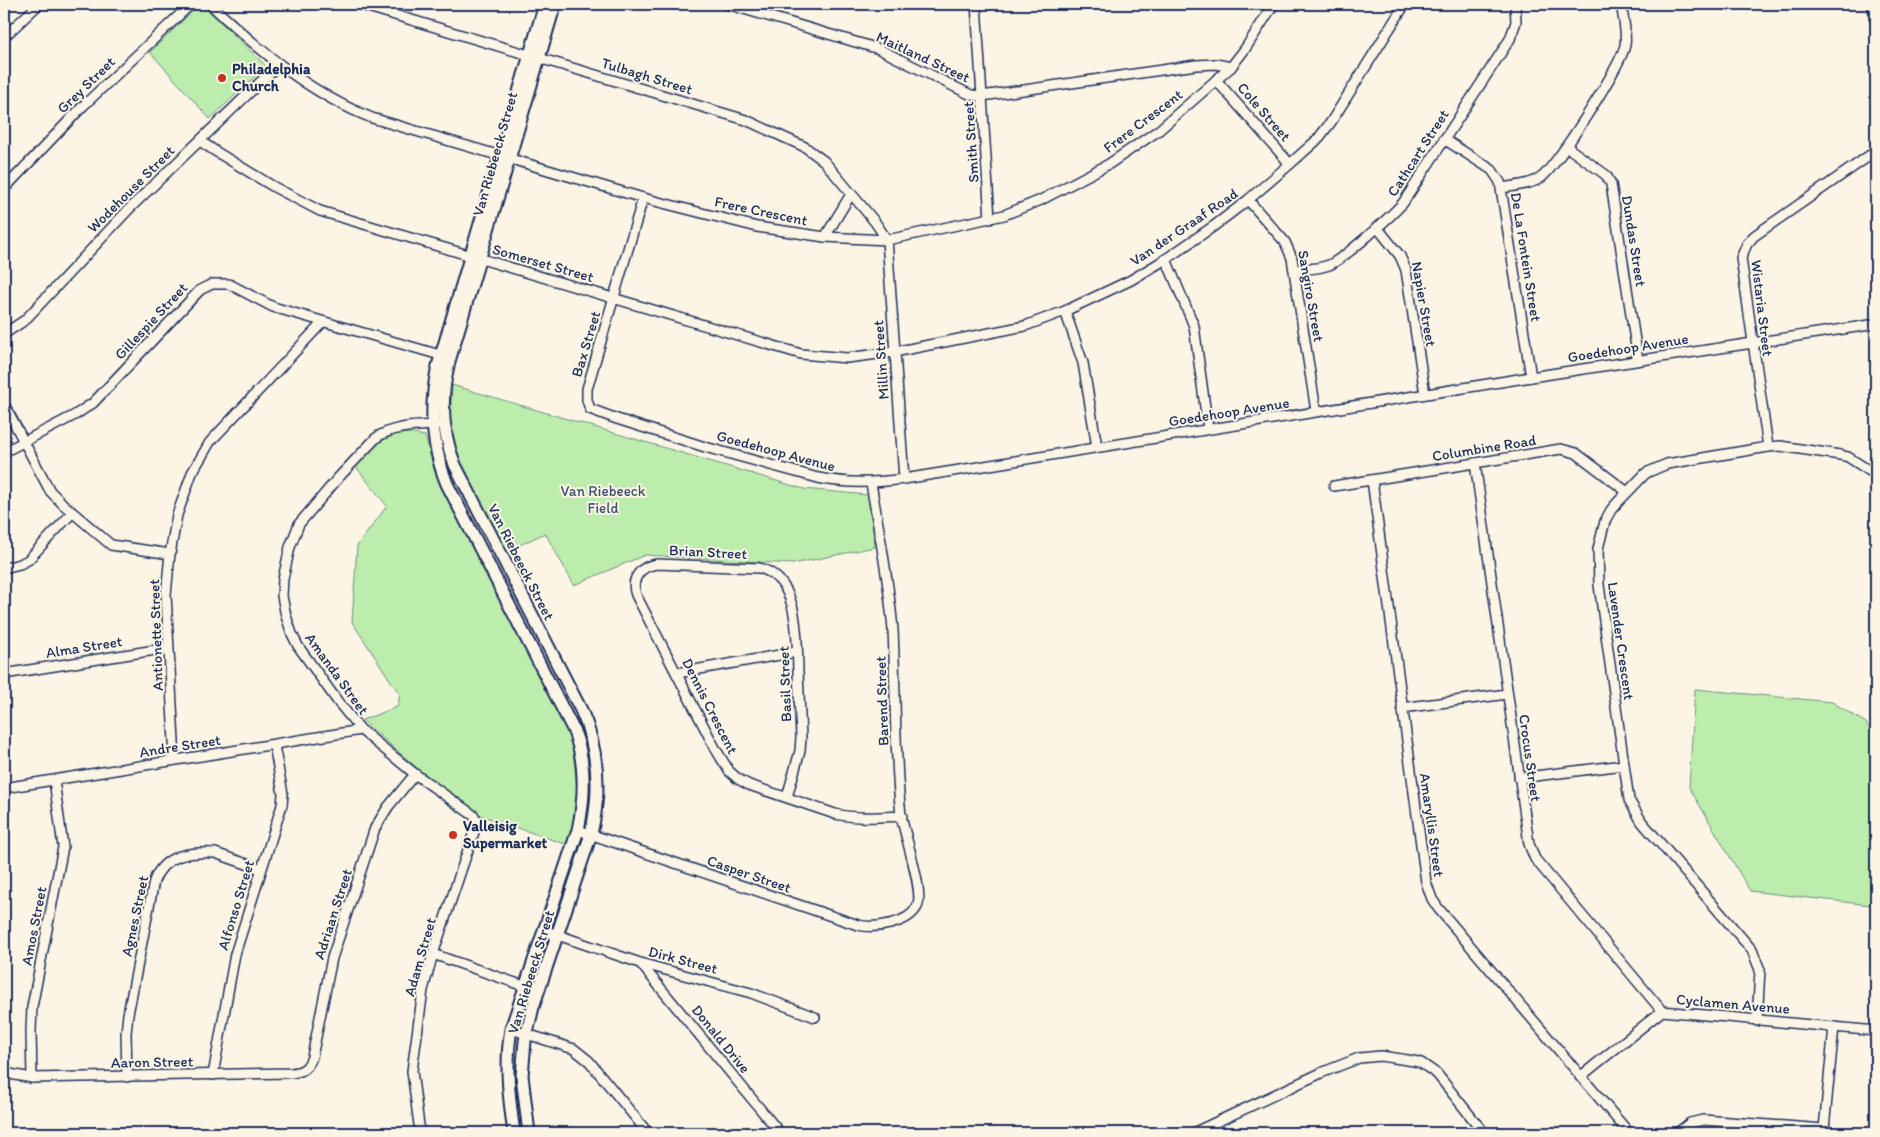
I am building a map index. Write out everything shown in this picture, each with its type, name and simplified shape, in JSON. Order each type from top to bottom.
[{"type":"main road","points":[[1875,4],[1876,17]]},
{"type":"street","points":[[4,37],[39,4]]},
{"type":"street","name":"Grey Street","points":[[4,189],[83,106],[191,4]]},
{"type":"street","name":"Frere Crescent","points":[[210,4],[279,64],[302,81],[359,113],[642,198],[757,227],[825,237],[886,240],[990,219],[1040,200],[1082,180],[1109,164],[1159,130],[1231,67],[1245,50],[1274,4]]},
{"type":"street","name":"Tulbagh Street","points":[[358,4],[736,117],[763,127],[813,152],[824,161],[875,222],[886,240]]},
{"type":"street","name":"Van Riebeeck Street","points":[[514,1133],[508,1070],[508,1046],[511,1029],[578,830],[583,803],[582,763],[575,734],[447,484],[436,453],[432,426],[433,394],[534,57],[545,4]]},
{"type":"street","name":"Van Riebeeck Street","points":[[534,57],[555,4]]},
{"type":"street","name":"Maitland Street","points":[[727,4],[879,50],[965,93],[982,96],[1196,65],[1216,64],[1231,67]]},
{"type":"street","name":"Smith Street","points":[[976,4],[990,219]]},
{"type":"street","name":"Van der Graaf Road","points":[[894,352],[1025,326],[1130,280],[1166,259],[1248,200],[1318,139],[1331,122],[1405,4]]},
{"type":"street","name":"Cathcart Street","points":[[1295,270],[1322,267],[1334,262],[1403,203],[1510,39],[1516,22],[1515,4]]},
{"type":"street","points":[[1501,188],[1532,182],[1541,178],[1567,146],[1621,57],[1626,35],[1621,4]]},
{"type":"street","name":"Wodehouse Street","points":[[4,334],[26,320],[130,208],[279,64]]},
{"type":"street","name":"Cole Street","points":[[1216,80],[1290,164]]},
{"type":"street","name":"De La Fontein Street","points":[[1444,139],[1492,170],[1500,182],[1530,377]]},
{"type":"street","name":"Somerset Street","points":[[200,140],[246,170],[312,208],[801,354],[848,358],[894,352]]},
{"type":"street","name":"Dundas Street","points":[[1567,146],[1606,176],[1611,184],[1638,360]]},
{"type":"street","name":"Wistaria Street","points":[[1768,447],[1740,258],[1747,244],[1754,236],[1876,150]]},
{"type":"street","points":[[825,237],[851,194]]},
{"type":"street","name":"Bax Street","points":[[592,410],[587,400],[587,389],[642,198]]},
{"type":"street","name":"Sangiro Street","points":[[1248,200],[1285,242],[1292,258],[1316,411]]},
{"type":"street","name":"Napier Street","points":[[1377,227],[1400,256],[1406,270],[1425,394]]},
{"type":"street","name":"Millin Street","points":[[886,240],[904,478]]},
{"type":"street","points":[[1166,259],[1194,326],[1208,430]]},
{"type":"street","name":"Gillespie Street","points":[[4,452],[75,415],[93,403],[200,290],[207,285],[217,283],[229,284],[273,307],[445,357]]},
{"type":"street","points":[[1065,310],[1083,363],[1097,447]]},
{"type":"street","name":"Antionette Street","points":[[175,760],[166,596],[170,554],[177,515],[192,473],[210,442],[323,322]]},
{"type":"street","name":"Goedehoop Avenue","points":[[592,410],[705,446],[818,478],[842,482],[871,483],[1530,377],[1876,324]]},
{"type":"street","name":"Van Riebeeck Street","points":[[445,357],[443,402],[444,425],[449,450],[460,476],[581,710],[594,748],[597,780],[596,806],[591,834],[538,992],[526,1034],[522,1076],[529,1133]]},
{"type":"street","points":[[4,404],[50,491],[72,513],[111,544],[170,554]]},
{"type":"street","name":"Amanda Street","points":[[444,425],[404,428],[383,433],[339,477],[299,524],[285,565],[282,596],[294,640],[338,702],[361,730],[415,774],[474,815],[477,823]]},
{"type":"street","name":"Lavender Crescent","points":[[1757,1021],[1760,977],[1757,958],[1636,813],[1629,800],[1599,585],[1597,558],[1599,542],[1605,521],[1626,491],[1646,474],[1667,464],[1780,446],[1848,457],[1876,475]]},
{"type":"street","name":"Columbine Road","points":[[1334,486],[1567,449],[1576,453],[1626,491]]},
{"type":"street","name":"Crocus Street","points":[[1475,463],[1528,844],[1535,859],[1662,1011]]},
{"type":"street","name":"Amaryllis Street","points":[[1372,480],[1426,882],[1432,899],[1629,1133]]},
{"type":"street","name":"Barend Street","points":[[871,483],[892,628],[902,816],[919,893],[917,908],[912,914]]},
{"type":"street","points":[[4,568],[28,560],[72,513]]},
{"type":"street","name":"Brian Street","points":[[640,570],[649,565],[657,564],[759,568],[774,575]]},
{"type":"street","name":"Dennis Crescent","points":[[640,570],[635,580],[634,590],[728,771],[744,783],[835,814],[850,817],[902,816]]},
{"type":"street","name":"Basil Street","points":[[774,575],[784,587],[796,622],[800,745],[787,797]]},
{"type":"street","name":"Alma Street","points":[[4,674],[168,648]]},
{"type":"street","points":[[677,673],[797,652]]},
{"type":"street","points":[[1402,708],[1507,694]]},
{"type":"street","name":"Andre Street","points":[[4,788],[361,730]]},
{"type":"street","name":"Alfonso Street","points":[[213,1075],[235,954],[283,800],[274,745]]},
{"type":"street","points":[[1520,778],[1624,765]]},
{"type":"street","name":"Adriaan Street","points":[[302,1071],[309,1065],[312,1057],[332,958],[375,828],[388,807],[415,774]]},
{"type":"street","name":"Amos Street","points":[[32,1078],[32,1007],[63,847],[54,780]]},
{"type":"street","name":"Adam Street","points":[[420,1133],[412,1071],[423,990],[433,954],[477,823]]},
{"type":"street","name":"Casper Street","points":[[578,830],[858,925],[871,927],[881,925],[901,920],[912,914]]},
{"type":"street","name":"Agnes Street","points":[[127,1076],[126,1033],[128,1014],[154,881],[159,870],[164,864],[174,858],[190,854],[207,853],[215,853],[261,869]]},
{"type":"street","name":"Dirk Street","points":[[543,930],[640,963],[751,993],[815,1017]]},
{"type":"street","points":[[433,954],[538,992]]},
{"type":"street","name":"Donald Drive","points":[[640,963],[780,1133]]},
{"type":"street","name":"Cyclamen Avenue","points":[[1580,1077],[1662,1011],[1876,1031]]},
{"type":"street","points":[[1676,1133],[1690,1123],[1703,1120],[1768,1129],[1824,1131],[1834,1027]]},
{"type":"street","points":[[511,1029],[578,1051],[589,1061],[648,1133]]},
{"type":"street","points":[[1194,1133],[1312,1077],[1359,1058],[1378,1056],[1402,1058],[1421,1063],[1437,1074],[1484,1133]]},
{"type":"street","name":"Aaron Street","points":[[4,1073],[32,1078],[291,1073],[302,1071]]},
{"type":"green space","points":[[200,4],[266,66],[210,119],[150,52]]},
{"type":"green space","name":"Van Riebeeck Field","points":[[452,385],[804,489],[868,495],[875,547],[793,564],[645,555],[574,585],[545,533],[505,552],[457,456],[450,424]]},
{"type":"green space","points":[[409,433],[425,436],[435,472],[572,738],[577,789],[573,829],[568,845],[482,816],[418,769],[362,720],[397,707],[400,695],[352,622],[357,546],[387,506],[356,467],[375,446],[391,435]]},
{"type":"green space","points":[[1695,689],[1832,702],[1866,723],[1876,740],[1876,831],[1870,905],[1750,891],[1689,787]]},
{"type":"place","name":"Philadelphia Church","points":[[222,78]]},
{"type":"place","name":"Valleisig Supermarket","points":[[453,835]]}]
